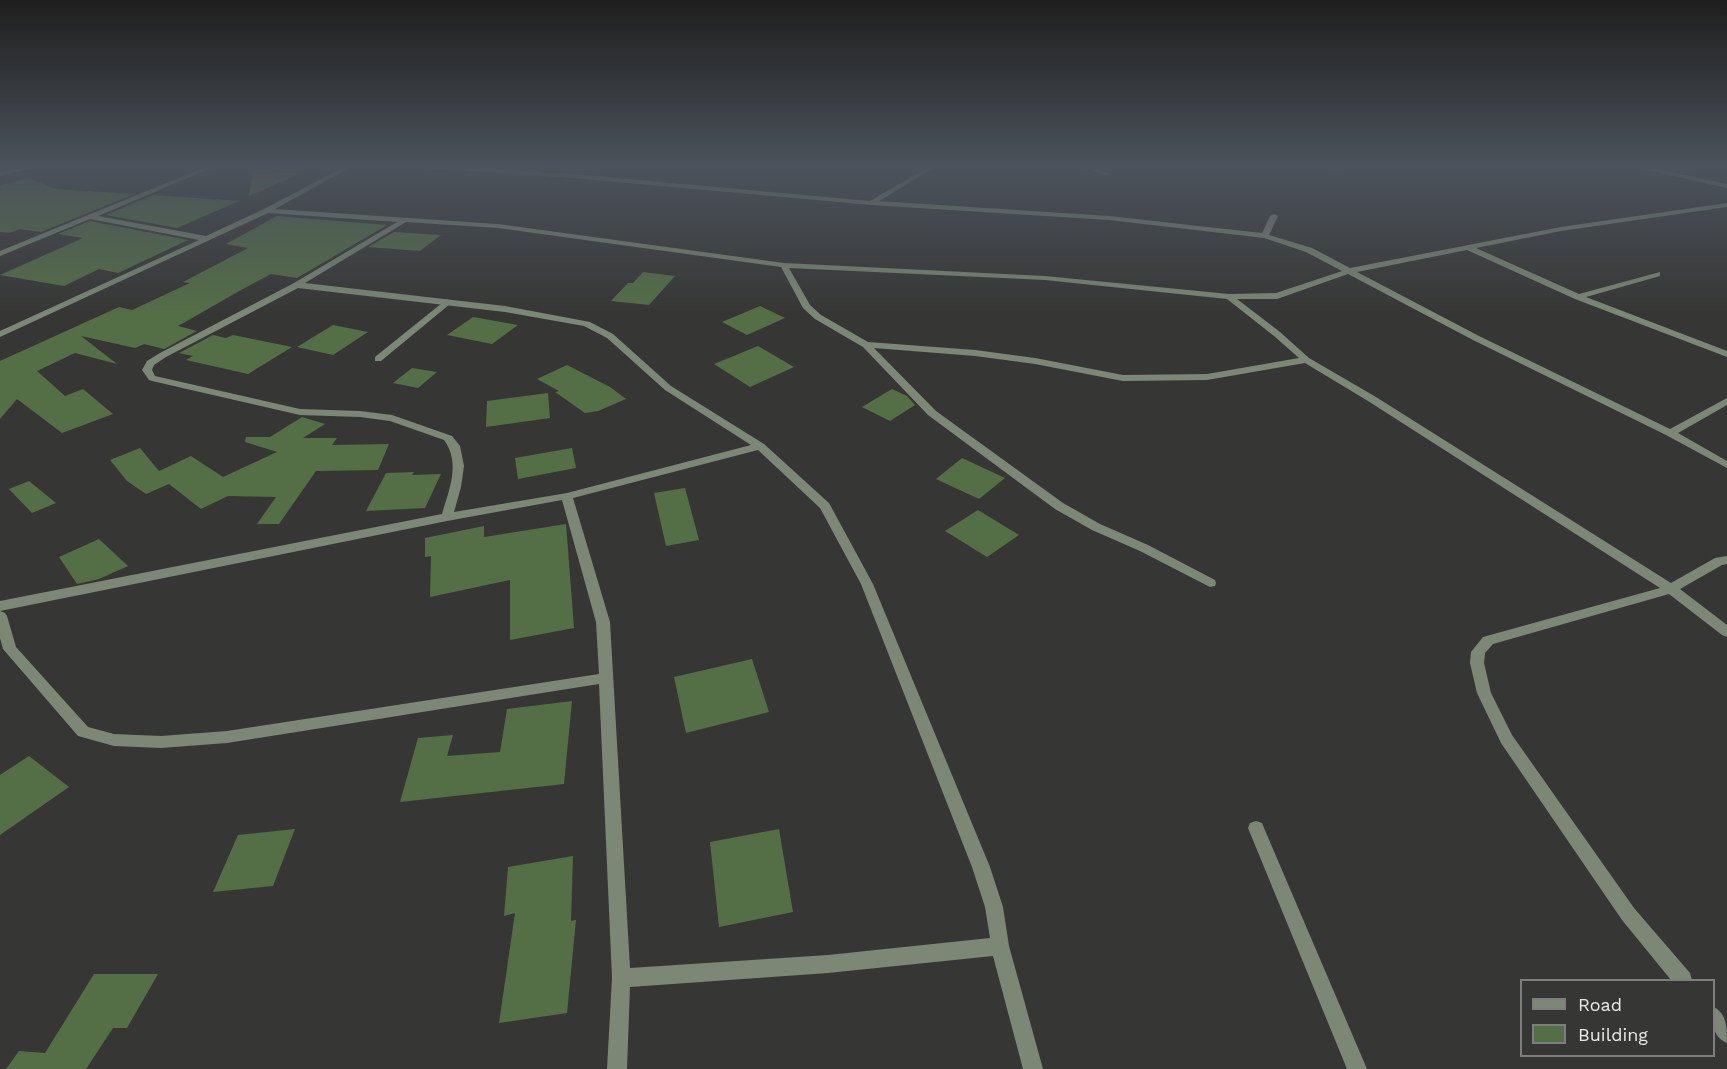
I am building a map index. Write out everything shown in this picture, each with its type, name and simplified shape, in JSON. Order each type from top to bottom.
[{"type":"street","points":[[0,334],[259,216]]},
{"type":"street","points":[[344,216],[498,226],[784,265],[1046,278],[1229,297],[1277,296],[1349,270],[1561,229],[1655,216]]},
{"type":"street","points":[[1075,216],[1265,236],[1304,248],[1476,339],[1670,433],[1727,465]]},
{"type":"street","points":[[1265,236],[1274,216]]},
{"type":"street","points":[[0,254],[89,217],[208,239]]},
{"type":"street","points":[[406,219],[297,285],[163,355],[150,363],[147,370],[152,378],[256,404],[300,412],[360,414],[392,418],[448,438],[455,445],[460,457],[447,517]]},
{"type":"street","points":[[1467,247],[1578,297],[1727,354]]},
{"type":"street","points":[[784,265],[806,306],[818,317],[866,345],[932,413],[1059,506],[1096,527],[1144,548],[1210,583]]},
{"type":"street","points":[[1578,297],[1657,274]]},
{"type":"street","points":[[297,285],[505,309],[587,324],[610,336],[668,388],[759,446],[825,506],[867,584],[981,867],[994,907],[1000,946],[1033,1069]]},
{"type":"street","points":[[1229,297],[1285,340],[1306,360],[1372,399],[1671,588],[1727,632]]},
{"type":"street","points":[[378,359],[447,302]]},
{"type":"street","points":[[866,345],[975,353],[1035,361],[1124,378],[1207,377],[1306,360]]},
{"type":"street","points":[[1670,433],[1727,401]]},
{"type":"street","points":[[0,606],[447,517],[567,496],[759,446]]},
{"type":"street","points":[[567,496],[603,622],[621,978],[617,1069]]},
{"type":"street","points":[[1681,979],[1628,914],[1506,739],[1484,693],[1478,652],[1488,640],[1671,588],[1719,561],[1727,560]]},
{"type":"street","points":[[0,616],[10,649],[83,732],[114,740],[161,742],[227,737],[606,678]]},
{"type":"street","points":[[1256,828],[1357,1069]]},
{"type":"street","points":[[621,978],[828,964],[1000,946]]},
{"type":"street","points":[[1715,1019],[1727,1033]]},
{"type":"building","points":[[0,216],[80,216],[41,232],[19,229],[10,233],[0,232]]},
{"type":"building","points":[[111,216],[205,216],[177,228]]},
{"type":"building","points":[[277,216],[387,225],[297,278],[271,274],[241,290],[178,326],[197,331],[164,349],[144,344],[135,348],[81,336],[117,364],[75,353],[37,371],[65,396],[83,389],[113,414],[62,433],[17,399],[0,419],[0,361],[119,307],[132,310],[190,283],[183,282],[248,248],[226,244]]},
{"type":"building","points":[[90,221],[188,240],[118,273],[99,269],[64,286],[0,275],[83,238],[58,234]]},
{"type":"building","points":[[394,232],[441,235],[420,251],[368,247]]},
{"type":"building","points":[[643,272],[675,276],[649,305],[611,301],[628,283],[633,283]]},
{"type":"building","points":[[760,306],[785,318],[747,335],[722,322]]},
{"type":"building","points":[[473,317],[518,325],[492,344],[447,335]]},
{"type":"building","points":[[333,325],[368,332],[333,355],[297,347]]},
{"type":"building","points":[[213,335],[226,338],[233,335],[292,347],[248,374],[186,360],[193,356],[179,353]]},
{"type":"building","points":[[758,346],[794,367],[750,387],[714,364]]},
{"type":"building","points":[[567,365],[610,387],[626,399],[598,411],[585,413],[555,392],[559,391],[537,379]]},
{"type":"building","points":[[412,368],[437,372],[418,388],[393,383]]},
{"type":"building","points":[[892,389],[907,396],[915,405],[890,421],[862,407]]},
{"type":"building","points":[[548,393],[550,418],[486,427],[487,401]]},
{"type":"building","points":[[302,417],[325,424],[303,438],[337,438],[332,445],[389,444],[378,470],[316,471],[279,524],[257,524],[276,497],[228,496],[201,509],[169,484],[146,494],[127,481],[110,460],[140,448],[159,471],[191,456],[223,477],[277,452],[245,442],[246,437],[270,437]]},
{"type":"building","points":[[572,448],[576,468],[518,479],[515,458]]},
{"type":"building","points":[[962,458],[1005,478],[979,499],[936,479]]},
{"type":"building","points":[[414,472],[412,475],[441,474],[425,508],[366,511],[386,473]]},
{"type":"building","points":[[29,481],[56,503],[32,513],[9,489]]},
{"type":"building","points":[[685,488],[699,540],[666,546],[654,493]]},
{"type":"building","points":[[978,510],[1019,535],[987,557],[945,531]]},
{"type":"building","points":[[566,524],[574,628],[510,640],[510,580],[430,597],[431,556],[425,557],[425,538],[484,526],[484,537]]},
{"type":"building","points":[[99,539],[128,566],[99,579],[77,584],[59,557]]},
{"type":"building","points":[[752,659],[769,712],[686,733],[674,677]]},
{"type":"building","points":[[572,701],[564,784],[400,802],[418,738],[453,735],[447,756],[500,752],[507,709]]},
{"type":"building","points":[[29,756],[69,787],[0,835],[0,775]]},
{"type":"building","points":[[295,829],[273,886],[213,892],[238,835]]},
{"type":"building","points":[[779,829],[793,912],[719,927],[710,842]]},
{"type":"building","points":[[573,856],[571,921],[576,920],[567,1013],[499,1023],[515,913],[504,916],[508,867]]},
{"type":"building","points":[[94,974],[158,974],[127,1028],[113,1028],[86,1069],[6,1069],[19,1051],[45,1053]]}]
